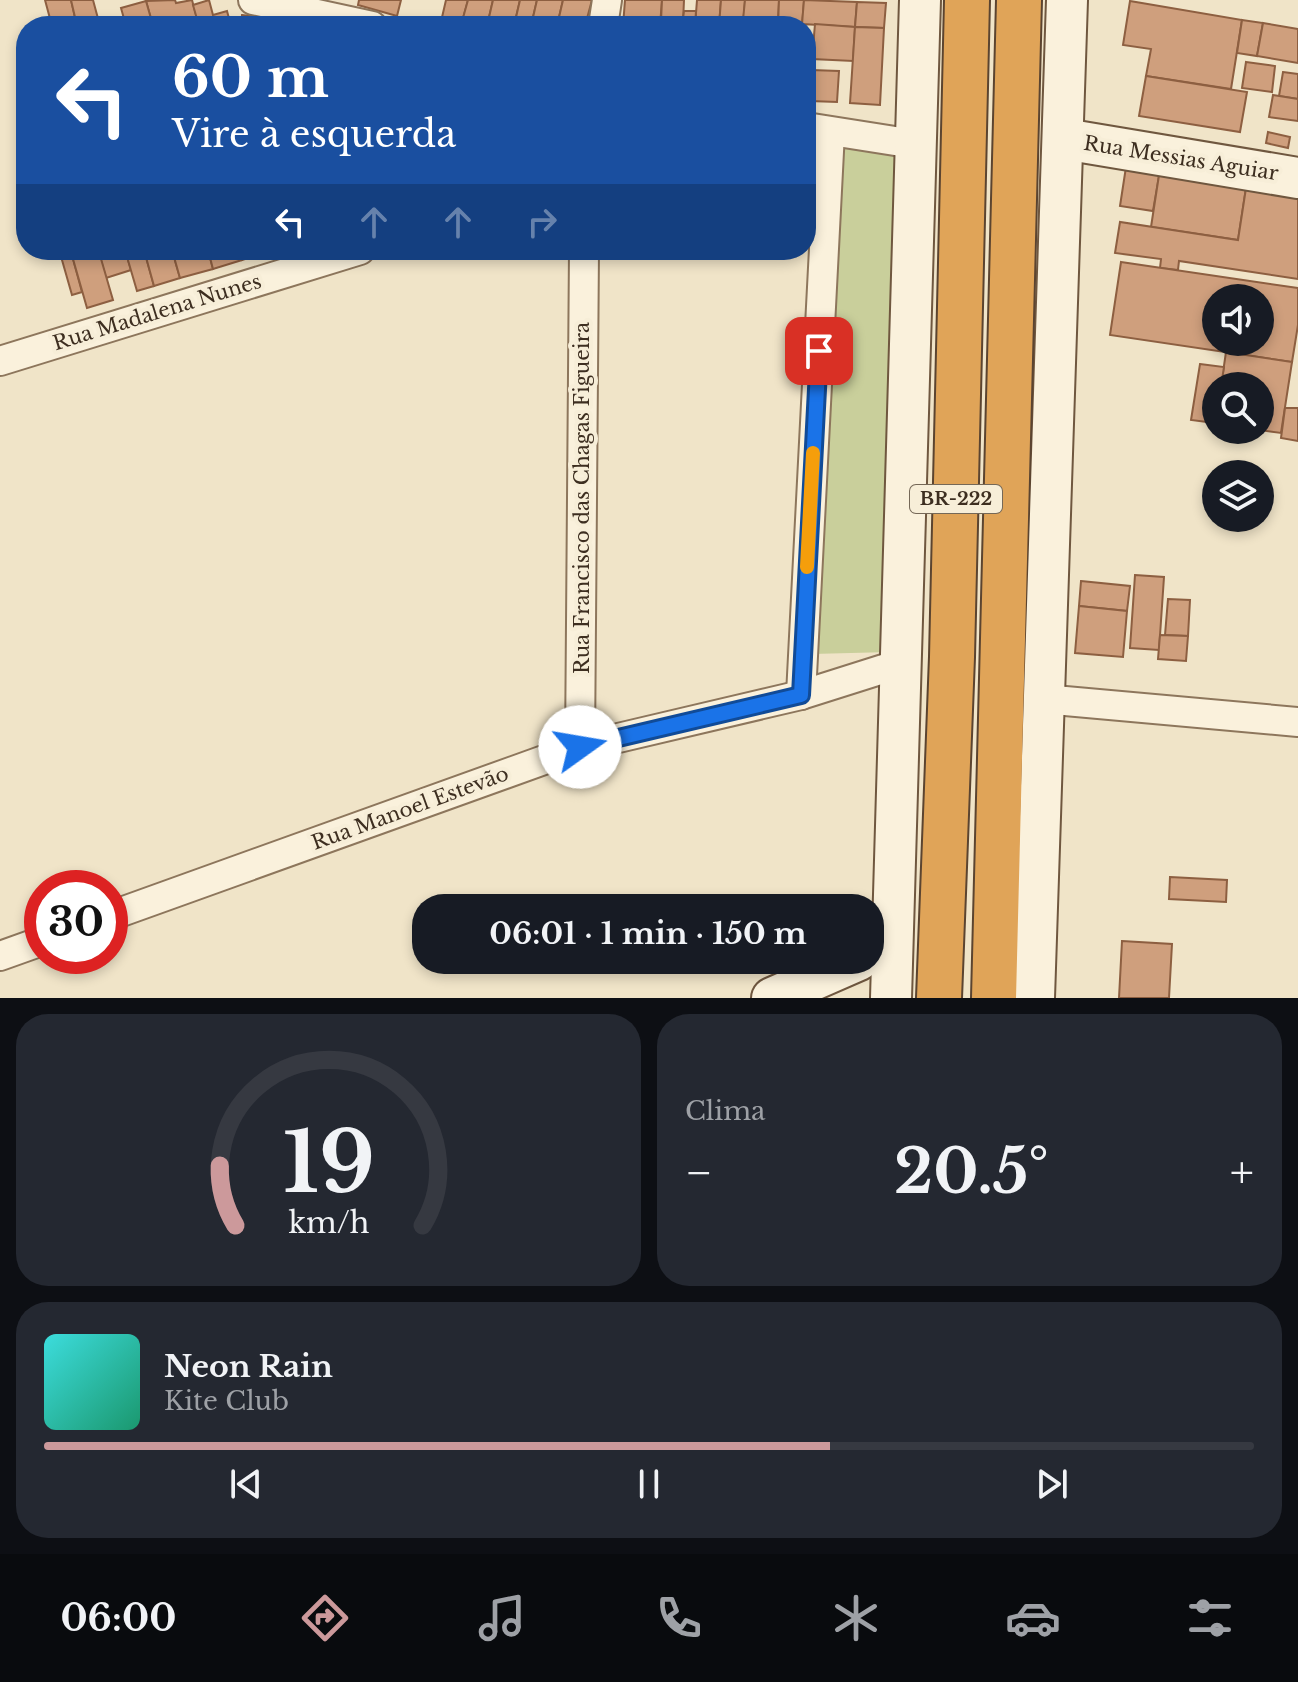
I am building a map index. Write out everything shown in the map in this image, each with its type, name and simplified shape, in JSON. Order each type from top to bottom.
[{"type":"highway","name":"BR-222","points":[[939,998],[952,657],[967,0]]},
{"type":"highway","name":"BR-222","points":[[994,998],[1019,0]]},
{"type":"main road","name":"BR-222","points":[[879,894],[899,664],[920,0]]},
{"type":"main road","points":[[1034,998],[1067,0]]},
{"type":"main road","name":"Rua Messias Aguiar","points":[[1064,139],[1298,178]]},
{"type":"main road","points":[[772,998],[828,974]]},
{"type":"main road","name":"BR-222","points":[[882,974],[891,998]]},
{"type":"street","points":[[253,0],[303,5],[339,16]]},
{"type":"street","points":[[816,196],[818,130],[914,144]]},
{"type":"street","name":"Rua Madalena Nunes","points":[[0,361],[328,260]]},
{"type":"street","name":"Rua Francisco das Chagas Figueira","points":[[580,747],[584,260]]},
{"type":"street","points":[[801,695],[814,260]]},
{"type":"street","name":"Rua Manoel Estevão","points":[[128,910],[580,747],[801,695],[899,664]]},
{"type":"street","points":[[1043,699],[1298,722]]},
{"type":"street","points":[[0,956],[24,947]]},
{"type":"green space","points":[[837,143],[905,152],[890,652],[812,654]]},
{"type":"building","points":[[45,0],[71,0],[75,16],[49,16]]},
{"type":"building","points":[[71,0],[93,0],[97,16],[75,16]]},
{"type":"building","points":[[175,0],[176,3],[192,0],[196,16],[150,16],[146,1]]},
{"type":"building","points":[[209,0],[213,15],[227,11],[228,16],[196,16],[193,5]]},
{"type":"building","points":[[359,0],[401,0],[397,16],[358,5]]},
{"type":"building","points":[[446,0],[468,0],[464,16],[442,16]]},
{"type":"building","points":[[468,0],[493,0],[489,16],[464,16]]},
{"type":"building","points":[[493,0],[520,0],[516,16],[489,16]]},
{"type":"building","points":[[520,0],[537,0],[533,16],[516,16]]},
{"type":"building","points":[[537,0],[563,0],[559,16],[533,16]]},
{"type":"building","points":[[563,0],[592,0],[588,16],[559,16]]},
{"type":"building","points":[[625,0],[662,0],[661,16],[624,16]]},
{"type":"building","points":[[662,0],[684,0],[683,16],[661,16]]},
{"type":"building","points":[[697,0],[721,0],[720,16],[696,16]]},
{"type":"building","points":[[721,0],[745,0],[744,16],[720,16]]},
{"type":"building","points":[[745,0],[779,0],[778,16],[743,16]]},
{"type":"building","points":[[779,0],[804,0],[803,16],[778,16]]},
{"type":"building","points":[[804,0],[857,2],[855,27],[816,25],[816,16],[803,16]]},
{"type":"building","points":[[146,1],[150,16],[123,16],[121,8]]},
{"type":"building","points":[[1130,1],[1242,20],[1231,89],[1146,76],[1151,49],[1123,45]]},
{"type":"building","points":[[857,2],[886,3],[884,28],[855,27]]},
{"type":"building","points":[[684,11],[696,11],[696,16],[683,16]]},
{"type":"building","points":[[1242,20],[1263,23],[1257,56],[1237,53]]},
{"type":"building","points":[[1263,23],[1298,29],[1298,63],[1257,56]]},
{"type":"building","points":[[816,24],[855,27],[853,61],[816,59]]},
{"type":"building","points":[[855,27],[884,28],[880,105],[850,103]]},
{"type":"building","points":[[1246,62],[1275,66],[1272,92],[1242,88]]},
{"type":"building","points":[[816,70],[839,71],[837,102],[816,101]]},
{"type":"building","points":[[1283,72],[1298,74],[1298,99],[1279,96]]},
{"type":"building","points":[[1146,76],[1247,92],[1240,132],[1139,116]]},
{"type":"building","points":[[1273,95],[1298,99],[1298,121],[1269,117]]},
{"type":"building","points":[[1268,132],[1290,137],[1288,148],[1266,143]]},
{"type":"building","points":[[1128,154],[1162,159],[1153,211],[1120,206]]},
{"type":"building","points":[[1161,162],[1248,175],[1238,240],[1151,227]]},
{"type":"building","points":[[1248,175],[1298,182],[1298,279],[1179,261],[1178,270],[1160,268],[1161,259],[1115,253],[1120,222],[1238,240]]},
{"type":"building","points":[[62,260],[73,260],[82,292],[72,295]]},
{"type":"building","points":[[73,260],[101,260],[113,300],[87,308]]},
{"type":"building","points":[[101,260],[128,260],[131,270],[106,278]]},
{"type":"building","points":[[128,260],[147,260],[154,286],[137,291]]},
{"type":"building","points":[[147,260],[175,260],[180,278],[154,286]]},
{"type":"building","points":[[175,260],[211,260],[213,269],[180,278]]},
{"type":"building","points":[[211,260],[242,260],[213,269]]},
{"type":"building","points":[[1121,262],[1271,284],[1202,284],[1202,349],[1110,335]]},
{"type":"building","points":[[1274,284],[1298,288],[1298,325],[1292,362],[1252,356],[1274,356]]},
{"type":"building","points":[[1225,356],[1252,356],[1292,362],[1281,433],[1274,432],[1274,372],[1223,372]]},
{"type":"building","points":[[1200,364],[1224,367],[1223,372],[1202,372],[1202,421],[1191,420]]},
{"type":"building","points":[[1285,408],[1298,408],[1298,441],[1281,438]]},
{"type":"building","points":[[1135,575],[1164,577],[1159,650],[1130,648]]},
{"type":"building","points":[[1081,581],[1130,586],[1127,611],[1079,606]]},
{"type":"building","points":[[1168,599],[1190,600],[1188,636],[1165,635]]},
{"type":"building","points":[[1079,606],[1127,611],[1123,657],[1075,653]]},
{"type":"building","points":[[1160,635],[1188,636],[1186,661],[1158,659]]},
{"type":"building","points":[[1170,877],[1227,880],[1226,902],[1169,899]]},
{"type":"building","points":[[1122,941],[1172,944],[1169,998],[1119,998]]},
{"type":"slow traffic","points":[[807,567],[813,453]]},
{"type":"route","points":[[580,747],[801,695],[819,351]]}]
